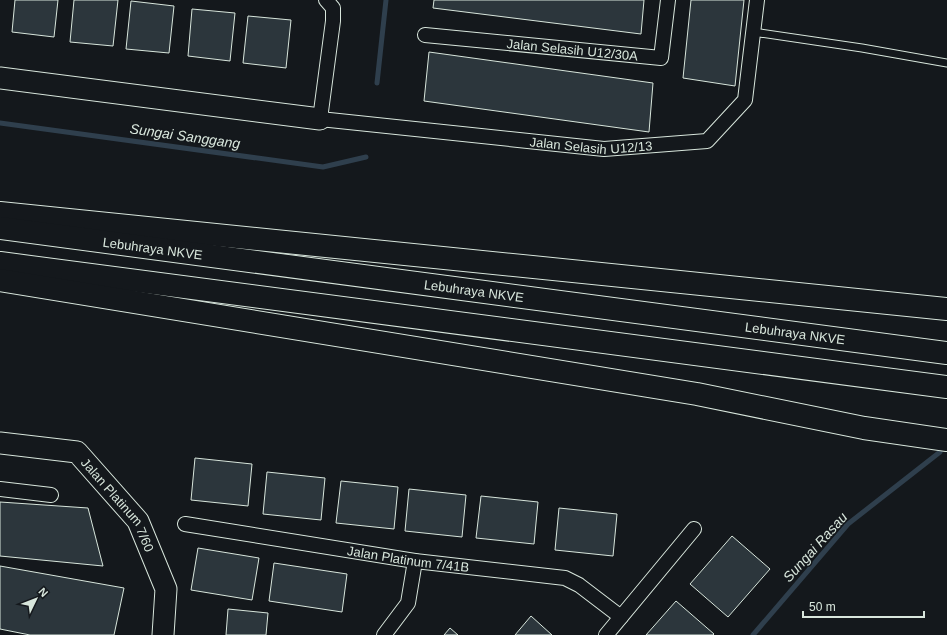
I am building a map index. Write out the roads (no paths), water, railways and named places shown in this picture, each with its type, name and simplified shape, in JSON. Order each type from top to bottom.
[{"type":"highway","points":[[0,213],[947,309]]},
{"type":"highway","name":"Lebuhraya NKVE","points":[[0,228],[947,353]]},
{"type":"highway","points":[[0,263],[947,387]]},
{"type":"highway","points":[[0,280],[697,394],[864,428],[947,440]]},
{"type":"street","points":[[0,78],[320,119],[333,21],[333,8],[326,0]]},
{"type":"street","name":"Jalan Selasih U12/30A","points":[[425,35],[661,58],[668,0]]},
{"type":"street","name":"Jalan Selasih U12/13","points":[[320,119],[604,149],[707,142],[745,100],[757,0]]},
{"type":"street","name":"Jalan Platinum 7/60","points":[[0,443],[77,452],[138,521],[166,589],[163,635]]},
{"type":"street","points":[[0,489],[51,495]]},
{"type":"street","name":"Jalan Platinum 7/41B","points":[[185,524],[414,561],[565,578],[580,585],[621,617]]},
{"type":"street","points":[[606,635],[694,529]]},
{"type":"street","points":[[384,635],[408,603],[414,561]]},
{"type":"lane","points":[[753,32],[862,48],[947,64]]},
{"type":"waterway","name":"Sungai Sanggang","points":[[377,83],[386,0]]},
{"type":"waterway","name":"Sungai Sanggang","points":[[0,123],[323,167],[366,157]]},
{"type":"waterway","name":"Sungai Rasau","points":[[753,635],[848,524],[940,452]]}]
